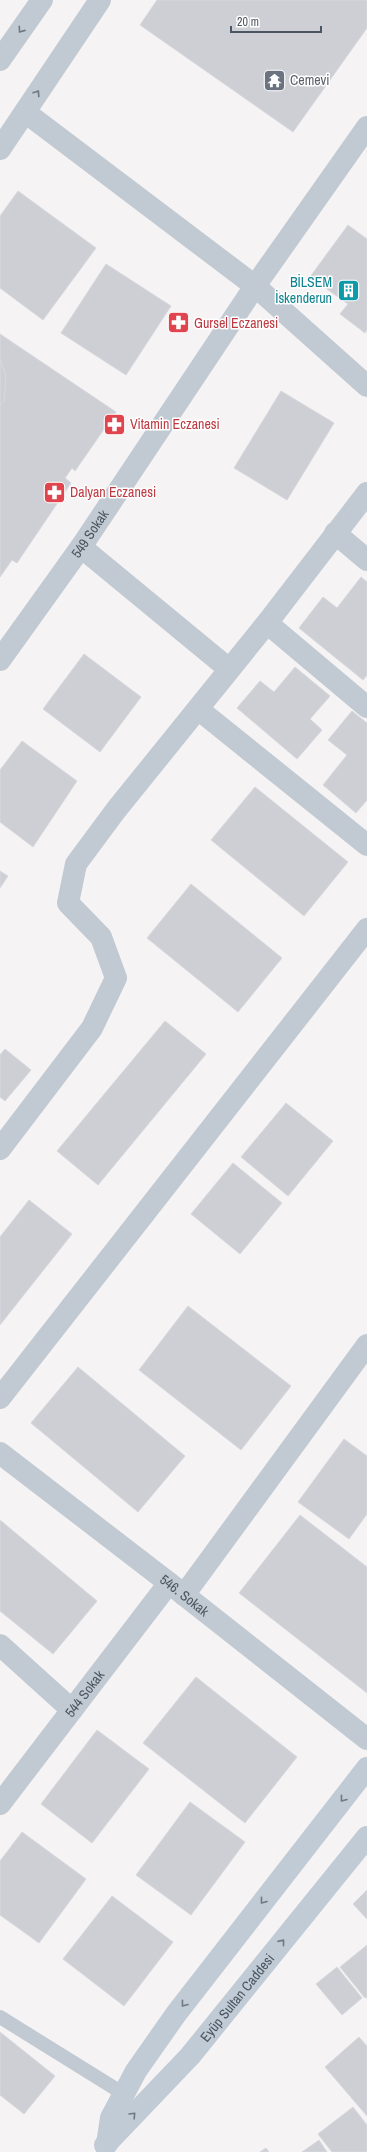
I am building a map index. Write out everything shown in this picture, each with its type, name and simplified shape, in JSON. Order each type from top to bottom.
[{"type":"main road","points":[[108,2149],[111,2118],[136,2071],[176,2014],[367,1768]]},
{"type":"main road","name":"Eyüp Sultan Caddesi","points":[[108,2149],[190,2056],[367,1837]]},
{"type":"street","points":[[0,60],[42,0]]},
{"type":"street","points":[[0,149],[100,0]]},
{"type":"street","points":[[25,112],[255,286],[367,386]]},
{"type":"street","name":"549 Sokak","points":[[0,660],[81,546],[255,286],[367,127]]},
{"type":"street","points":[[0,1149],[92,1028],[116,978],[101,937],[68,904],[76,864],[116,810],[267,624],[367,493]]},
{"type":"street","points":[[335,533],[367,560]]},
{"type":"street","points":[[81,546],[229,669]]},
{"type":"street","points":[[267,624],[367,707]]},
{"type":"street","points":[[198,709],[367,845]]},
{"type":"street","points":[[0,1398],[367,929]]},
{"type":"street","name":"544 Sokak","points":[[0,1804],[72,1710],[176,1589],[367,1345]]},
{"type":"street","name":"546. Sokak","points":[[0,1453],[367,1739]]},
{"type":"street","points":[[0,1645],[72,1710]]},
{"type":"lane","points":[[0,2017],[124,2094]]},
{"type":"building","name":"Cemevi","points":[[157,0],[367,0],[367,28],[293,132],[140,25]]},
{"type":"building","points":[[18,191],[96,248],[43,320],[0,288],[0,216]]},
{"type":"building","name":"BİLSEM İskenderun","points":[[348,225],[367,239],[367,330],[365,333],[340,314],[348,304],[310,277]]},
{"type":"building","points":[[106,264],[171,306],[126,375],[61,333]]},
{"type":"building","points":[[0,334],[116,412],[75,471],[72,468],[65,478],[71,483],[17,563],[12,560],[0,577]]},
{"type":"building","points":[[0,359],[6,376],[4,401],[0,405]]},
{"type":"building","points":[[281,391],[334,423],[287,500],[234,468]]},
{"type":"building","points":[[361,577],[367,582],[367,675],[363,680],[299,628],[323,597],[337,608]]},
{"type":"building","points":[[84,654],[141,697],[100,752],[43,709]]},
{"type":"building","points":[[295,667],[330,696],[310,719],[322,730],[297,759],[237,708],[260,681],[274,692]]},
{"type":"building","points":[[352,711],[367,723],[367,800],[356,813],[323,785],[347,755],[328,740]]},
{"type":"building","points":[[22,741],[77,781],[33,847],[0,822],[0,770]]},
{"type":"building","points":[[255,787],[348,862],[304,916],[211,840]]},
{"type":"building","points":[[0,871],[8,876],[0,888]]},
{"type":"building","points":[[191,884],[282,958],[238,1012],[147,938]]},
{"type":"building","points":[[165,1021],[206,1054],[98,1185],[57,1151]]},
{"type":"building","points":[[5,1049],[31,1070],[5,1101],[0,1097],[0,1055]]},
{"type":"building","points":[[286,1103],[333,1141],[288,1196],[241,1157]]},
{"type":"building","points":[[233,1163],[282,1203],[240,1254],[191,1214]]},
{"type":"building","points":[[29,1200],[72,1234],[0,1325],[0,1237]]},
{"type":"building","points":[[188,1306],[291,1386],[241,1450],[139,1370]]},
{"type":"building","points":[[78,1367],[185,1456],[138,1512],[31,1423]]},
{"type":"building","points":[[344,1439],[367,1456],[367,1514],[349,1539],[298,1502]]},
{"type":"building","points":[[300,1515],[367,1567],[367,1693],[239,1593]]},
{"type":"building","points":[[0,1520],[97,1601],[53,1654],[0,1611]]},
{"type":"building","points":[[196,1677],[297,1757],[245,1823],[143,1743]]},
{"type":"building","points":[[97,1730],[149,1769],[92,1843],[41,1804]]},
{"type":"building","points":[[190,1802],[245,1842],[191,1915],[136,1875]]},
{"type":"building","points":[[22,1832],[86,1879],[39,1943],[0,1915],[0,1861]]},
{"type":"building","points":[[367,1890],[367,1919],[353,1904]]},
{"type":"building","points":[[112,1896],[173,1942],[124,2006],[63,1959]]},
{"type":"building","points":[[367,1945],[367,1997],[365,1998],[340,1967]]},
{"type":"building","points":[[337,1967],[362,1998],[342,2015],[316,1984]]},
{"type":"building","points":[[0,2032],[55,2076],[24,2114],[0,2095]]},
{"type":"building","points":[[359,2037],[367,2046],[367,2116],[325,2067]]},
{"type":"building","points":[[353,2107],[367,2125],[367,2152],[332,2152],[318,2134]]},
{"type":"building","points":[[319,2140],[327,2152],[302,2152]]},
{"type":"building","points":[[266,2148],[269,2152],[260,2152]]},
{"type":"place","name":"Cemevi","points":[[274,80]]},
{"type":"place","name":"BİLSEM İskenderun","points":[[348,290]]},
{"type":"place","name":"Gursel Eczanesi","points":[[179,323]]},
{"type":"place","name":"Vitamin Eczanesi","points":[[115,424]]},
{"type":"place","name":"Dalyan Eczanesi","points":[[55,492]]}]
